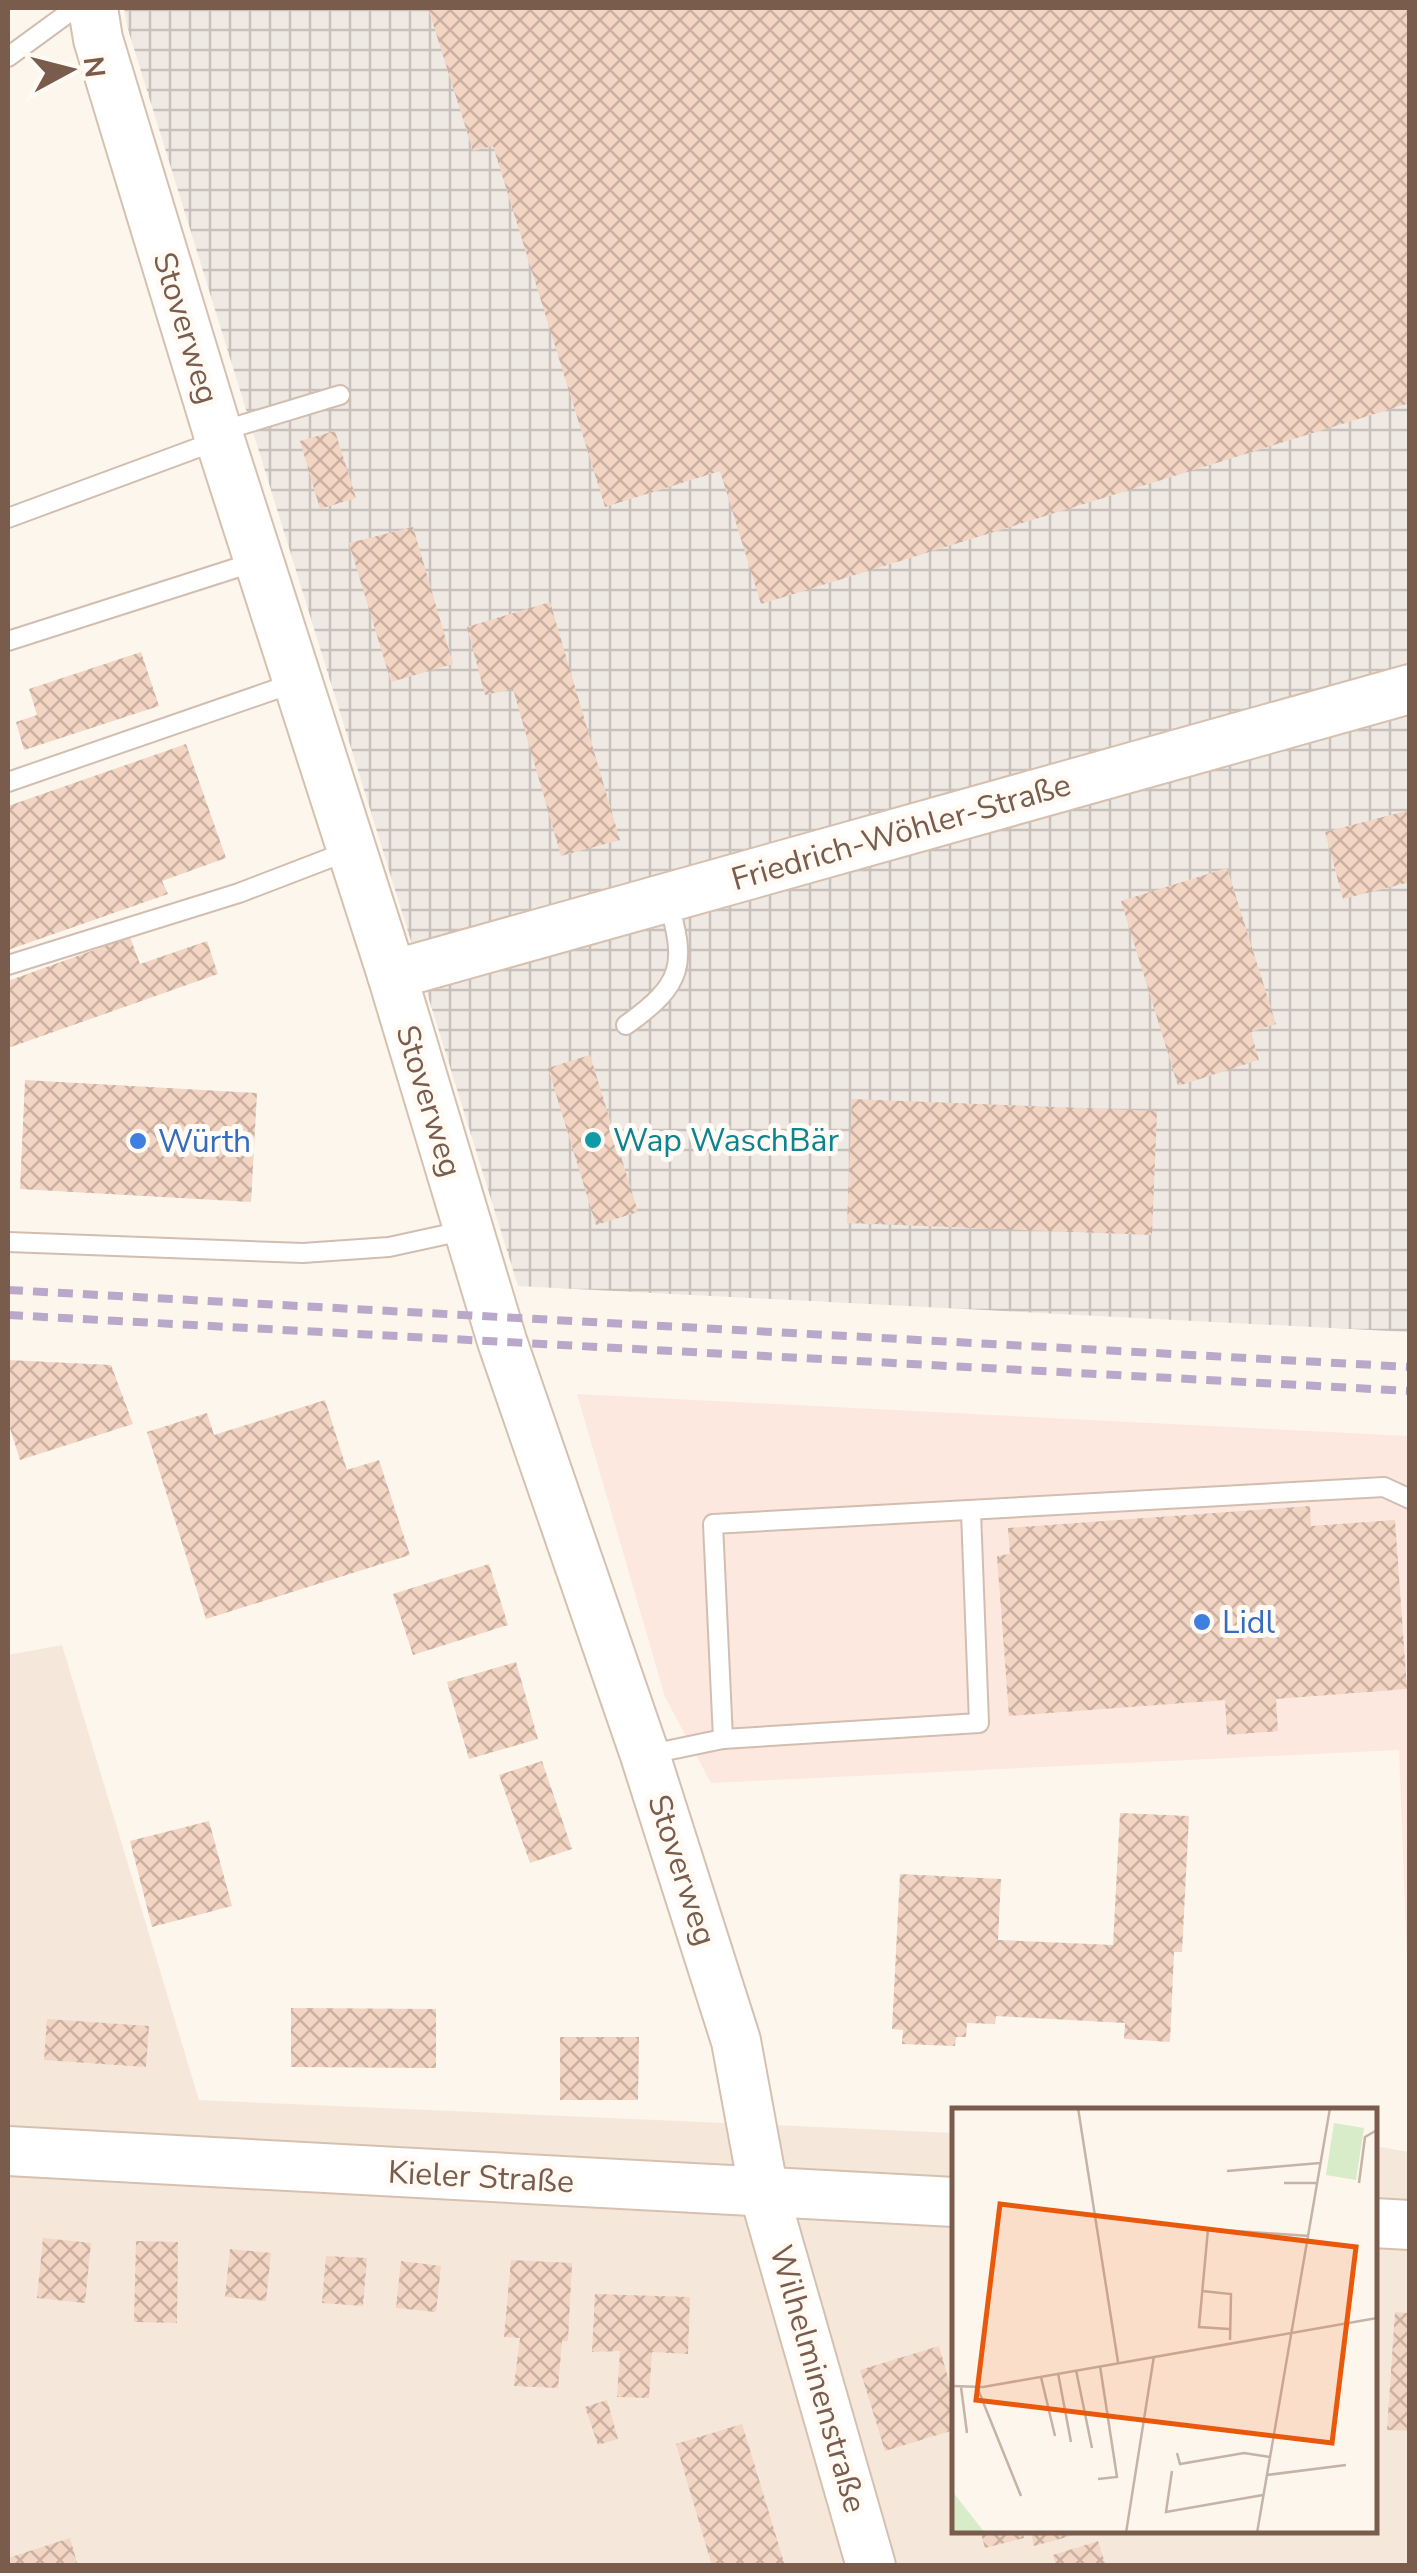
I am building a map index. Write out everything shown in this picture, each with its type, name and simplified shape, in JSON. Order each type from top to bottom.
[{"type":"street","name":"Stoverweg","points":[[93,8],[98,39],[219,436],[392,975],[502,1341],[645,1755],[736,2041],[764,2193]]},
{"type":"street","name":"Friedrich-Wöhler-Straße","points":[[392,975],[1410,689]]},
{"type":"street","name":"Kieler Straße","points":[[8,2151],[952,2202]]},
{"type":"street","name":"Wilhelminenstraße","points":[[764,2193],[872,2566]]},
{"type":"street","points":[[1377,2223],[1410,2224]]},
{"type":"lane","points":[[8,57],[75,8]]},
{"type":"lane","points":[[8,518],[219,436],[340,395]]},
{"type":"lane","points":[[8,641],[259,560]]},
{"type":"lane","points":[[8,782],[298,682]]},
{"type":"lane","points":[[8,965],[239,893],[351,849]]},
{"type":"lane","points":[[626,1025],[652,1007],[674,980],[680,940],[666,898]]},
{"type":"lane","points":[[8,1242],[302,1253],[390,1247],[468,1230]]},
{"type":"lane","points":[[723,1739],[712,1524],[1384,1487],[1410,1499]]},
{"type":"lane","points":[[645,1755],[723,1739],[979,1723],[971,1512]]},
{"type":"shaded area","points":[[124,8],[1409,8],[1409,1332],[518,1286]]},
{"type":"shaded area","points":[[577,1394],[1409,1436],[1409,2015],[1399,1750],[711,1783],[665,1697]]},
{"type":"shaded area","points":[[62,1645],[199,2100],[952,2133],[952,2533],[1377,2533],[1377,2146],[1409,2152],[1409,2565],[8,2566],[8,1655]]},
{"type":"building","points":[[428,8],[1410,8],[1410,403],[761,604],[720,471],[605,507],[493,146],[473,151]]},
{"type":"building","points":[[335,431],[356,498],[320,509],[300,441]]},
{"type":"building","points":[[413,527],[453,664],[391,682],[349,543]]},
{"type":"building","points":[[550,602],[620,840],[561,856],[513,689],[485,695],[467,627]]},
{"type":"building","points":[[141,652],[159,706],[24,750],[16,722],[37,715],[29,689]]},
{"type":"building","points":[[186,744],[226,858],[162,881],[168,894],[8,950],[8,806]]},
{"type":"building","points":[[1410,810],[1410,882],[1343,899],[1325,832]]},
{"type":"building","points":[[1227,868],[1276,1024],[1251,1032],[1259,1060],[1178,1086],[1121,901]]},
{"type":"building","points":[[130,937],[140,964],[207,941],[218,974],[8,1048],[8,981]]},
{"type":"building","name":"Wap WaschBär","points":[[590,1055],[638,1212],[596,1225],[548,1068]]},
{"type":"building","points":[[25,1080],[257,1093],[251,1202],[20,1189]]},
{"type":"building","points":[[852,1099],[1157,1111],[1152,1235],[847,1223]]},
{"type":"building","points":[[8,1360],[111,1365],[133,1424],[20,1460],[8,1422]]},
{"type":"building","points":[[325,1400],[347,1470],[379,1460],[410,1555],[206,1619],[147,1432],[207,1413],[214,1435]]},
{"type":"building","name":"Lidl","points":[[1310,1506],[1311,1526],[1395,1520],[1407,1689],[1276,1699],[1278,1731],[1227,1735],[1225,1700],[1009,1716],[997,1556],[1010,1554],[1008,1528]]},
{"type":"building","points":[[489,1564],[508,1625],[413,1655],[393,1594]]},
{"type":"building","points":[[516,1662],[538,1739],[469,1759],[447,1682]]},
{"type":"building","points":[[542,1761],[572,1849],[530,1863],[499,1775]]},
{"type":"building","points":[[1120,1813],[1189,1816],[1182,1952],[1174,1952],[1170,2042],[1124,2039],[1125,2023],[996,2016],[995,2024],[967,2023],[966,2037],[956,2037],[955,2046],[902,2044],[903,2030],[892,2029],[900,1874],[1001,1879],[998,1940],[1113,1945]]},
{"type":"building","points":[[209,1821],[232,1906],[152,1927],[130,1841]]},
{"type":"building","points":[[291,2008],[436,2009],[436,2068],[291,2067]]},
{"type":"building","points":[[47,2019],[149,2026],[146,2067],[44,2060]]},
{"type":"building","points":[[560,2037],[639,2037],[638,2100],[560,2100]]},
{"type":"building","points":[[43,2238],[91,2243],[85,2303],[37,2298]]},
{"type":"building","points":[[136,2241],[178,2242],[177,2323],[134,2322]]},
{"type":"building","points":[[230,2249],[271,2253],[266,2301],[225,2297]]},
{"type":"building","points":[[326,2256],[367,2258],[363,2306],[322,2303]]},
{"type":"building","points":[[511,2260],[572,2263],[568,2341],[562,2341],[558,2388],[514,2386],[520,2338],[504,2337]]},
{"type":"building","points":[[401,2261],[441,2266],[436,2312],[396,2308]]},
{"type":"building","points":[[595,2294],[690,2297],[688,2354],[652,2352],[649,2398],[617,2397],[620,2351],[592,2352]]},
{"type":"building","points":[[1395,2312],[1410,2313],[1410,2431],[1387,2430]]},
{"type":"building","points":[[939,2346],[952,2392],[952,2431],[885,2451],[860,2370]]},
{"type":"building","points":[[607,2400],[618,2439],[598,2445],[585,2407]]},
{"type":"building","points":[[742,2424],[785,2566],[712,2566],[676,2444]]},
{"type":"building","points":[[981,2533],[1023,2533],[1024,2538],[985,2548]]},
{"type":"building","points":[[1031,2533],[1078,2533],[1078,2534],[1034,2546]]},
{"type":"building","points":[[70,2538],[78,2566],[8,2566],[8,2558]]},
{"type":"building","points":[[1098,2541],[1106,2566],[1056,2566],[1053,2555]]},
{"type":"railway","points":[[8,1290],[1410,1367]]},
{"type":"railway","points":[[8,1315],[1410,1391]]},
{"type":"place","name":"Wap WaschBär","points":[[593,1140]]},
{"type":"place","name":"Würth","points":[[138,1141]]},
{"type":"place","name":"Lidl","points":[[1202,1622]]}]
